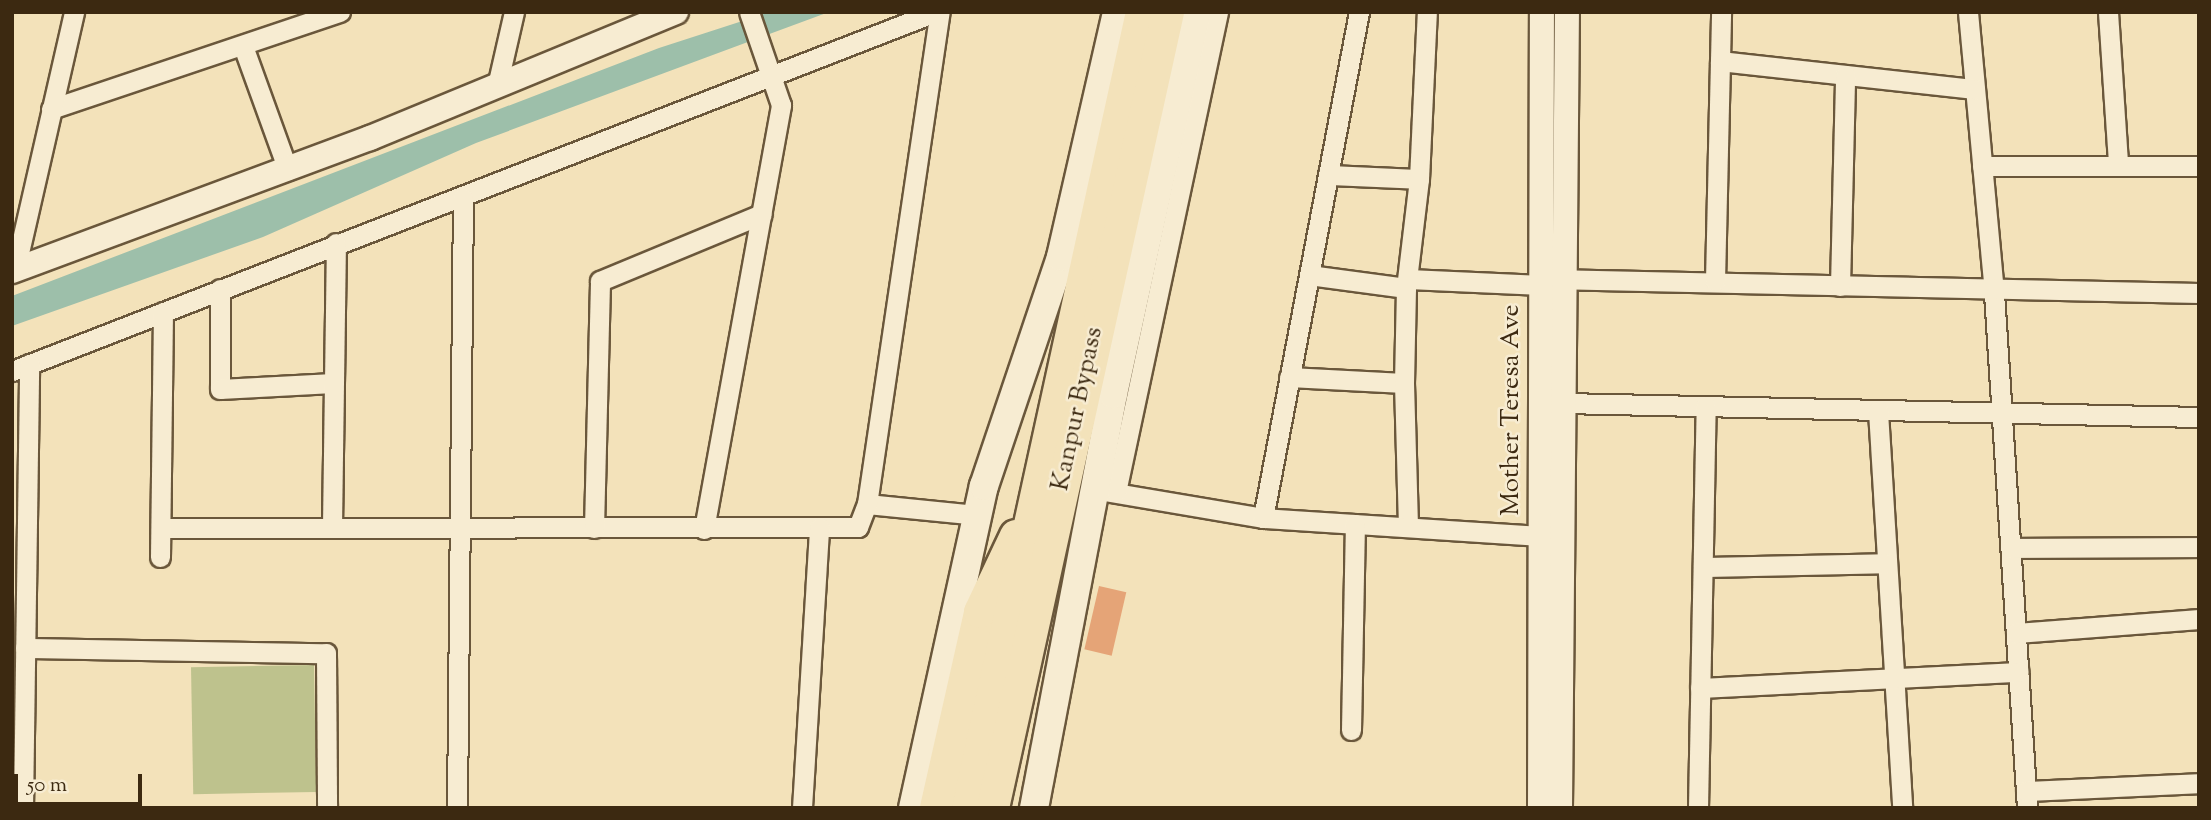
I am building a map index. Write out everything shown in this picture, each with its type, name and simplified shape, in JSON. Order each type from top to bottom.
[{"type":"highway","name":"Kanpur Bypass","points":[[968,808],[1142,12]]},
{"type":"highway","name":"Kanpur Bypass","points":[[993,808],[1047,551],[1168,12]]},
{"type":"highway","points":[[936,808],[979,612],[1010,541],[1029,523]]},
{"type":"highway","points":[[1014,808],[1050,643],[1047,551]]},
{"type":"main road","points":[[913,808],[978,515],[1061,257],[1116,12]]},
{"type":"main road","points":[[1034,808],[1107,492],[1113,394],[1196,12]]},
{"type":"street","points":[[14,270],[74,12]]},
{"type":"street","points":[[51,109],[340,12]]},
{"type":"street","points":[[496,86],[514,12]]},
{"type":"street","points":[[14,270],[288,170],[676,12]]},
{"type":"street","points":[[705,529],[780,105],[775,75],[749,12]]},
{"type":"street","points":[[23,808],[25,648],[21,367],[335,243],[463,198],[935,12]]},
{"type":"street","points":[[161,528],[460,525],[705,529],[858,527],[867,504],[940,12]]},
{"type":"street","points":[[1218,12],[1107,492],[1262,518],[1552,537]]},
{"type":"street","points":[[1262,518],[1359,12]]},
{"type":"street","points":[[1408,527],[1404,383],[1407,284],[1419,178],[1427,12]]},
{"type":"street","name":"Mother Teresa Ave","points":[[1540,808],[1552,537],[1550,281],[1542,12]]},
{"type":"street","points":[[1560,808],[1552,537],[1563,403],[1550,281],[1567,12]]},
{"type":"street","points":[[1715,281],[1721,12]]},
{"type":"street","points":[[1968,12],[1994,293],[2027,799],[2199,783]]},
{"type":"street","points":[[2108,12],[2118,164]]},
{"type":"street","points":[[243,46],[288,170]]},
{"type":"street","points":[[1720,61],[1974,89]]},
{"type":"street","points":[[1840,286],[1845,75]]},
{"type":"street","points":[[1982,166],[2199,166]]},
{"type":"street","points":[[1328,175],[1419,178]]},
{"type":"street","points":[[457,808],[463,198]]},
{"type":"street","points":[[594,528],[600,281],[762,214]]},
{"type":"street","points":[[332,526],[335,243]]},
{"type":"street","points":[[1308,275],[1407,284],[1715,281],[1994,293],[2199,293]]},
{"type":"street","points":[[220,289],[220,389],[333,383]]},
{"type":"street","points":[[160,557],[163,312]]},
{"type":"street","points":[[1289,377],[1404,383]]},
{"type":"street","points":[[1563,403],[2199,417]]},
{"type":"street","points":[[1698,808],[1706,406]]},
{"type":"street","points":[[1878,411],[1902,808]]},
{"type":"street","points":[[867,504],[978,515]]},
{"type":"street","points":[[1351,730],[1355,524]]},
{"type":"street","points":[[802,808],[819,528]]},
{"type":"street","points":[[2011,548],[2199,547]]},
{"type":"street","points":[[1703,567],[1887,563]]},
{"type":"street","points":[[2016,633],[2199,619]]},
{"type":"street","points":[[25,648],[326,653],[327,808]]},
{"type":"street","points":[[1700,688],[2019,672]]},
{"type":"shaded area","points":[[770,12],[829,12],[476,143],[263,237],[12,326],[12,296],[659,48]]},
{"type":"shaded area","points":[[314,665],[316,792],[193,794],[191,667]]},
{"type":"building","points":[[1099,586],[1126,592],[1112,656],[1084,649]]}]
